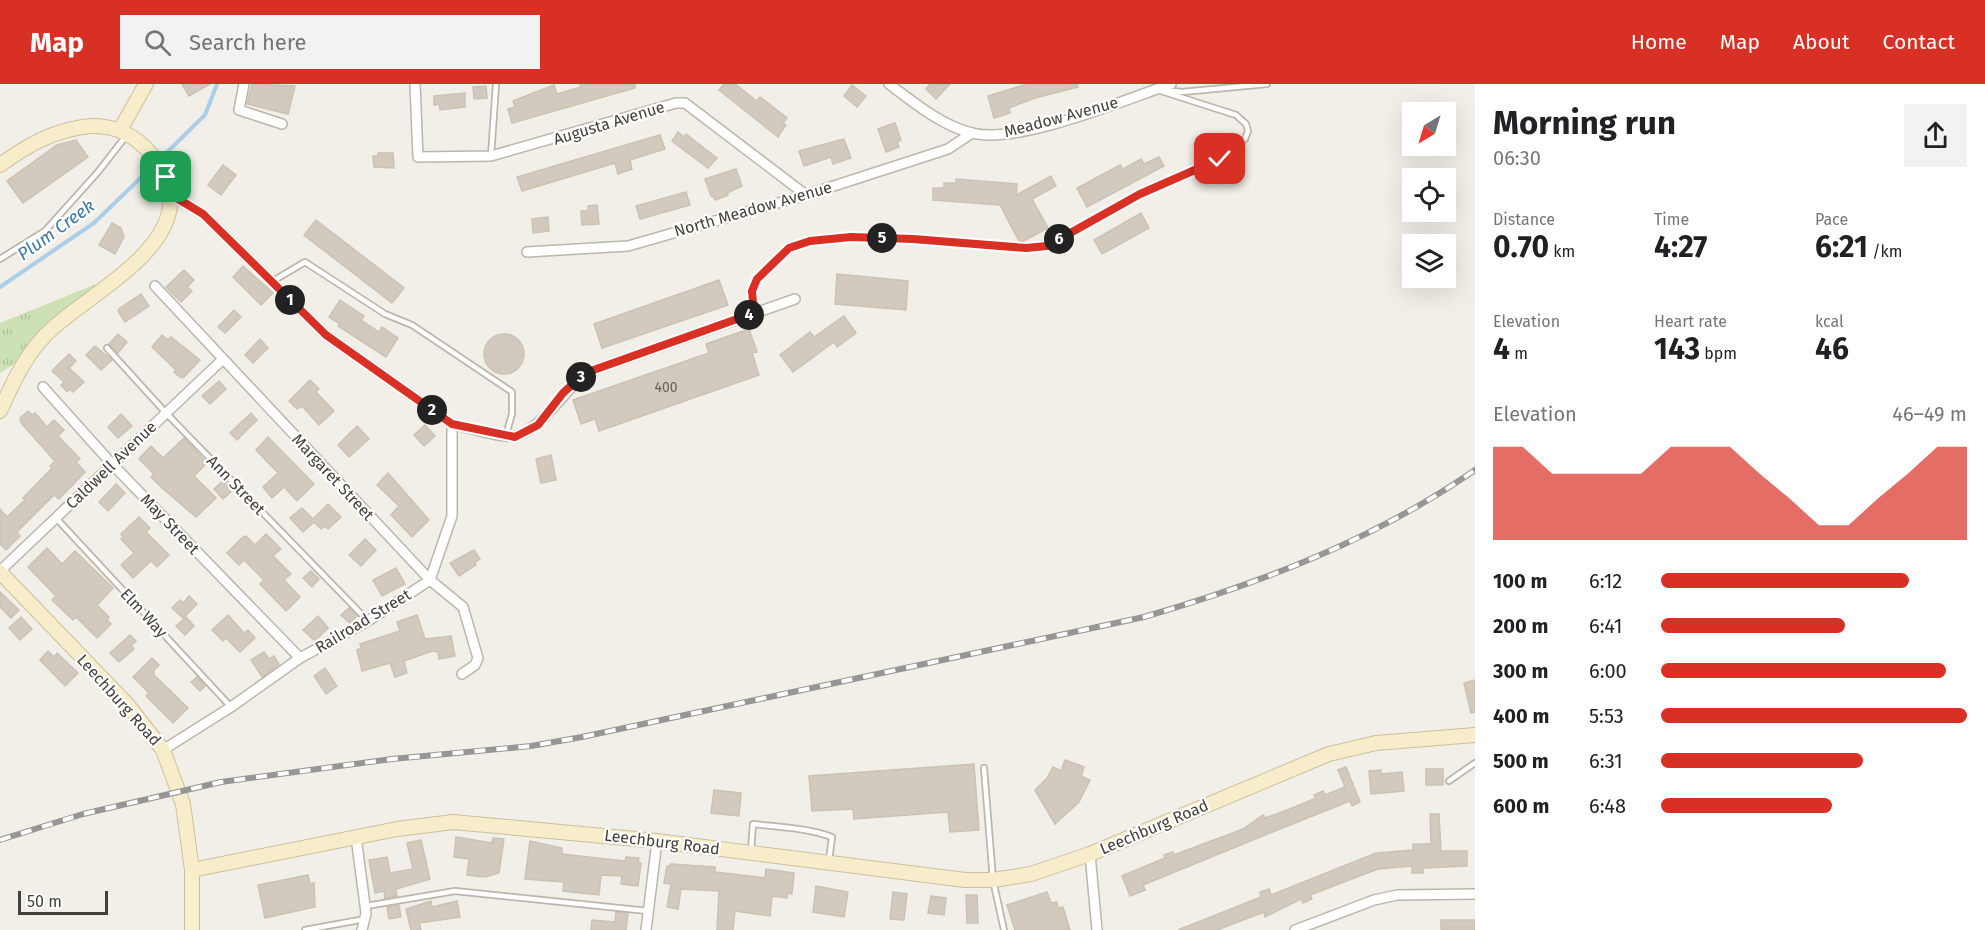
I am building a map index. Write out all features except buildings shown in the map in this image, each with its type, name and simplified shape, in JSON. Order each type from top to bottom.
[{"type":"street","points":[[124,132],[146,84]]},
{"type":"street","points":[[244,84],[239,110],[282,124]]},
{"type":"street","name":"Augusta Avenue","points":[[415,84],[418,157],[491,156],[676,102],[686,103],[806,195]]},
{"type":"street","name":"Meadow Avenue","points":[[889,84],[924,109],[972,133],[994,135],[1026,130],[1171,84]]},
{"type":"street","points":[[0,165],[36,142],[63,130],[100,126],[124,132],[149,150],[163,171],[170,194],[169,214],[163,230],[149,251],[46,334],[19,368],[0,411]]},
{"type":"street","name":"North Meadow Avenue","points":[[527,252],[628,246],[806,195],[948,149],[972,133]]},
{"type":"street","points":[[170,194],[203,214],[326,335],[452,424],[515,437],[538,425],[563,393],[585,373],[795,299]]},
{"type":"street","name":"Margaret Street","points":[[155,285],[222,360],[430,580],[463,607],[478,658],[475,665],[462,674]]},
{"type":"street","name":"Caldwell Avenue","points":[[0,572],[222,360]]},
{"type":"street","name":"May Street","points":[[42,387],[112,464],[300,658]]},
{"type":"street","name":"Railroad Street","points":[[163,750],[231,708],[300,658],[368,621],[430,580],[452,516],[452,424]]},
{"type":"street","name":"Leechburg Road","points":[[0,572],[127,704],[163,750],[183,804],[192,870],[356,837],[453,822],[657,841],[965,880],[993,880],[1031,874],[1090,854],[1329,754],[1376,743],[1475,735]]},
{"type":"street","points":[[356,837],[366,906],[362,930]]},
{"type":"street","points":[[646,930],[657,841]]},
{"type":"street","points":[[1090,854],[1097,930]]},
{"type":"street","points":[[192,870],[192,930]]},
{"type":"street","points":[[1295,930],[1374,900],[1397,895],[1475,894]]},
{"type":"lane","points":[[491,156],[496,84]]},
{"type":"lane","points":[[1156,89],[1182,92],[1267,84]]},
{"type":"lane","points":[[754,313],[752,291],[757,279],[789,248],[810,241],[851,237],[913,239],[1026,248],[1047,246],[1140,194],[1220,159],[1245,139],[1248,131],[1246,124],[1236,116],[1178,99],[1156,89]]},
{"type":"lane","points":[[0,259],[45,231],[98,172],[124,132]]},
{"type":"lane","points":[[272,282],[282,273],[305,262],[385,314],[412,325],[512,392],[513,414],[506,435]]},
{"type":"lane","name":"Ann Street","points":[[107,348],[166,413],[368,621]]},
{"type":"lane","name":"Elm Way","points":[[56,518],[231,708]]},
{"type":"lane","points":[[1449,781],[1475,763]]},
{"type":"lane","points":[[984,768],[993,880],[1004,930]]},
{"type":"lane","points":[[751,853],[753,824],[818,832],[832,837],[829,863]]},
{"type":"lane","points":[[366,906],[455,891],[648,910]]},
{"type":"lane","points":[[305,930],[365,919]]},
{"type":"green space","points":[[126,272],[30,354],[0,373],[0,323]]},
{"type":"waterway","name":"Plum Creek","points":[[159,160],[205,115],[217,84]]},
{"type":"waterway","name":"Plum Creek","points":[[0,287],[94,223],[153,166]]},
{"type":"railway","points":[[0,840],[83,814],[221,782],[392,759],[531,746],[582,737],[1144,617],[1231,590],[1315,557],[1397,518],[1475,470]]},
{"type":"route","points":[[166,177],[170,194],[203,214],[326,335],[452,424],[515,437],[538,425],[563,393],[585,373],[754,313],[752,291],[757,279],[789,248],[810,241],[851,237],[913,239],[1026,248],[1047,246],[1140,194],[1220,159]]}]
